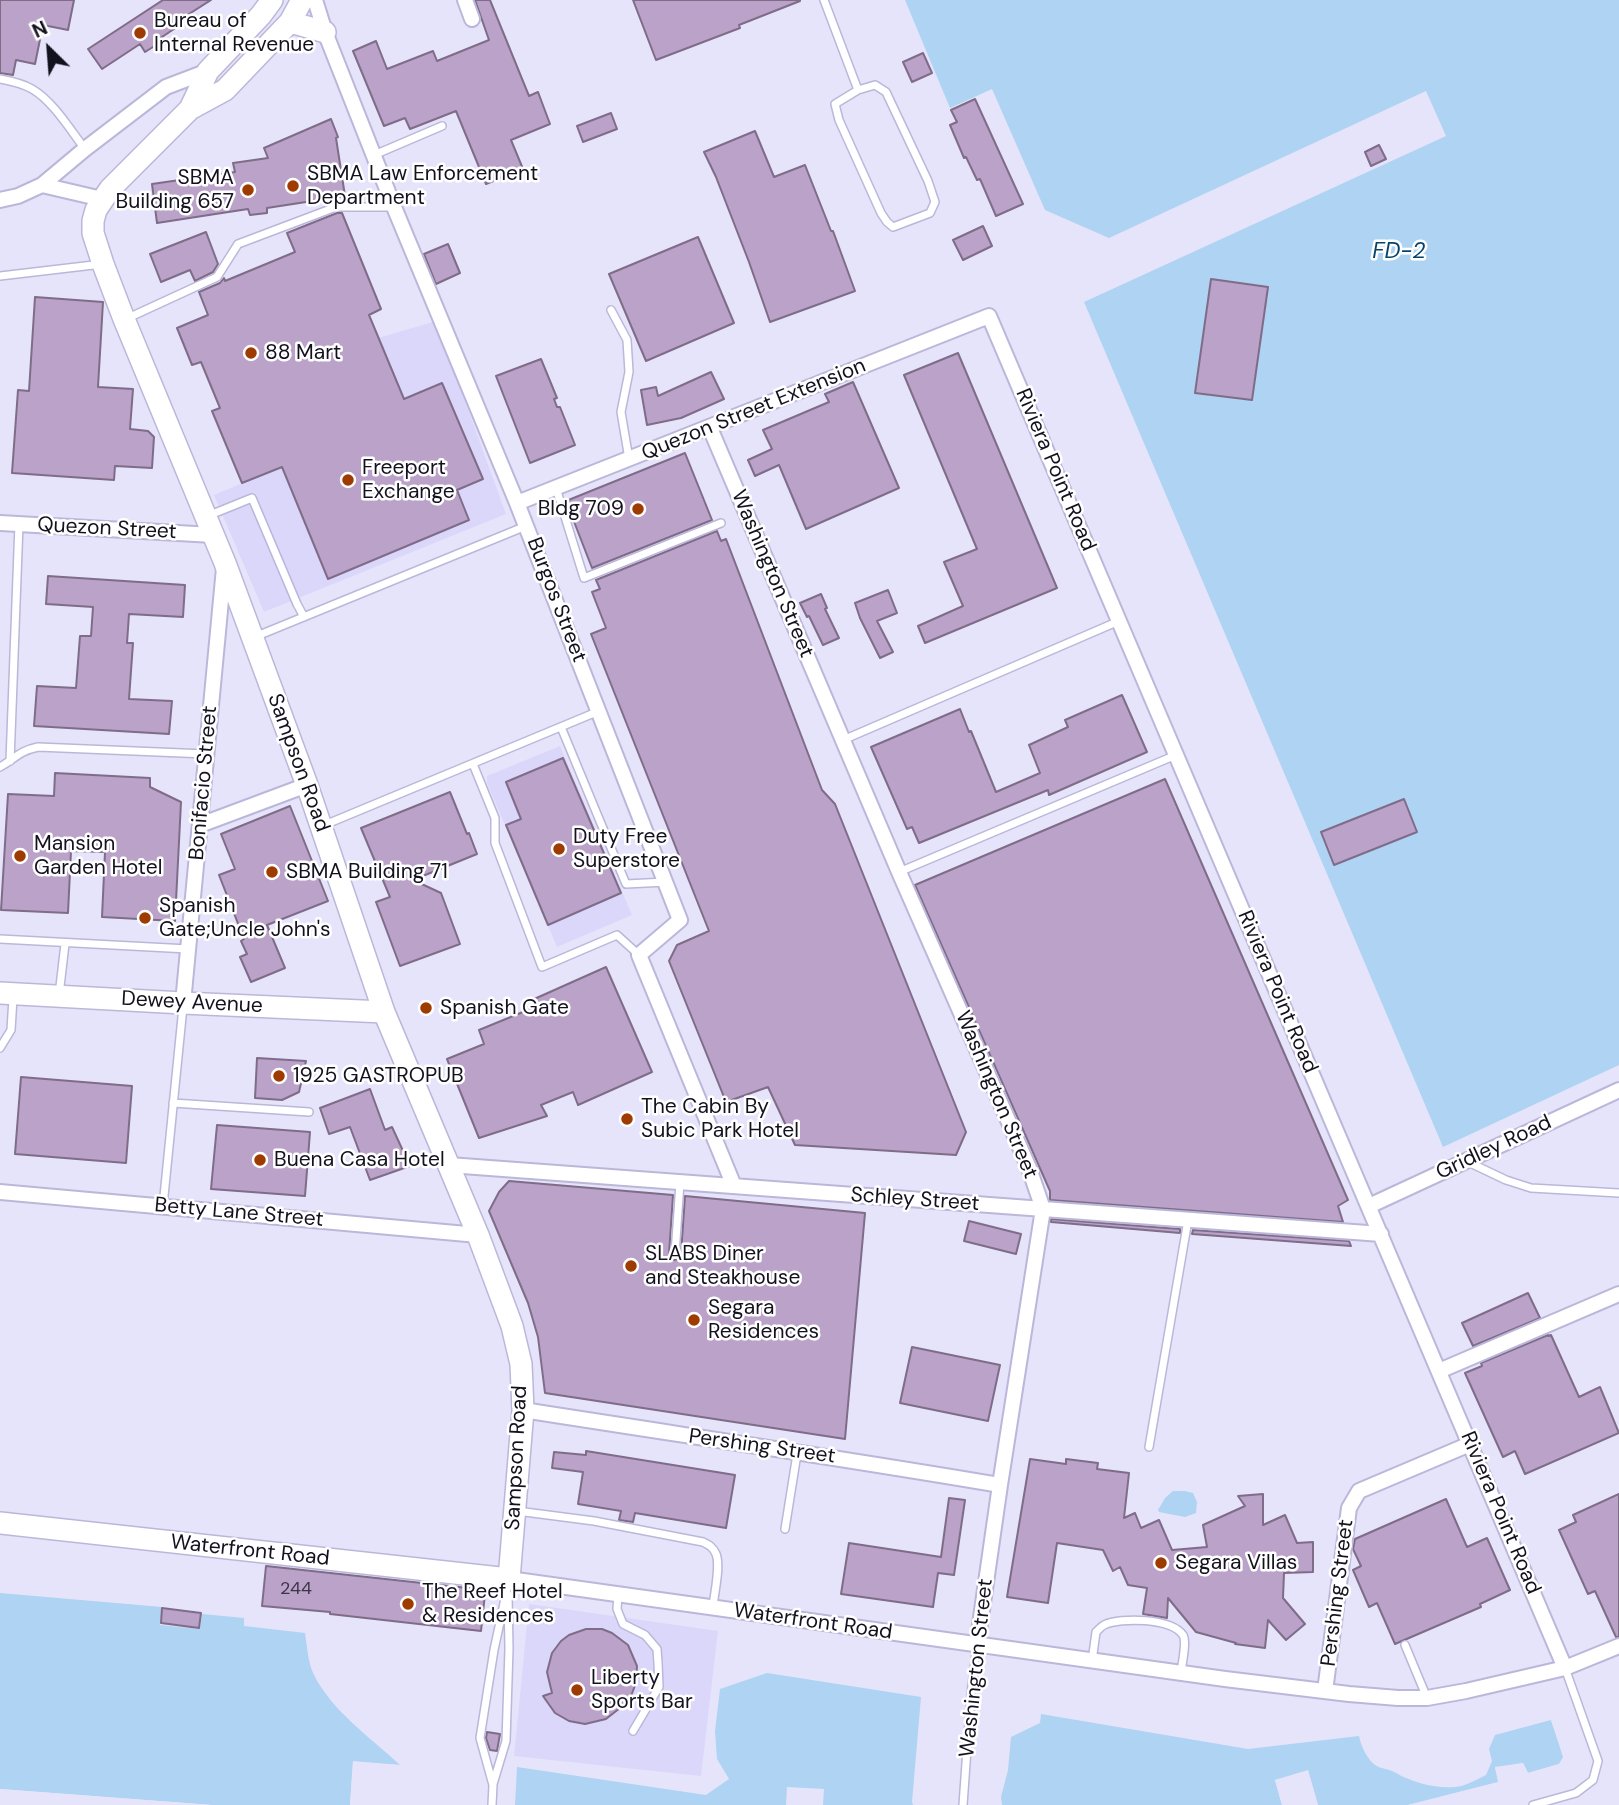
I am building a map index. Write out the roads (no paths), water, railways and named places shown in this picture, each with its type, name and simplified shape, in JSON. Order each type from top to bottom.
[{"type":"main road","name":"Sampson Road","points":[[190,109],[208,71],[272,0]]},
{"type":"main road","name":"Sampson Road","points":[[302,0],[290,22],[225,90],[190,109],[110,189],[96,210],[93,233],[124,319],[225,563],[307,785],[384,1012],[478,1234],[512,1326],[521,1364],[523,1410],[509,1581]]},
{"type":"main road","points":[[290,22],[325,32]]},
{"type":"main road","name":"Dewey Avenue","points":[[6,993],[384,1012]]},
{"type":"main road","name":"Waterfront Road","points":[[0,1523],[509,1581]]},
{"type":"street","name":"Burgos Street","points":[[315,0],[394,208],[517,503],[681,920],[639,955]]},
{"type":"street","points":[[465,0],[472,19]]},
{"type":"street","points":[[0,200],[18,196],[41,185],[166,87],[208,71]]},
{"type":"street","points":[[41,185],[102,199]]},
{"type":"street","name":"Quezon Street Extension","points":[[517,503],[989,316]]},
{"type":"street","name":"Riviera Point Road","points":[[989,316],[1565,1668]]},
{"type":"street","name":"Washington Street","points":[[710,428],[899,872],[1029,1168],[1043,1209],[977,1645]]},
{"type":"street","name":"Quezon Street","points":[[0,523],[210,526]]},
{"type":"street","name":"Bonifacio Street","points":[[183,1003],[225,563]]},
{"type":"street","points":[[200,825],[307,785]]},
{"type":"street","points":[[639,955],[734,1186]]},
{"type":"street","name":"Gridley Road","points":[[1368,1206],[1619,1090]]},
{"type":"street","name":"Schley Street","points":[[449,1165],[1381,1234]]},
{"type":"street","name":"Betty Lane Street","points":[[0,1192],[478,1234]]},
{"type":"street","points":[[1439,1371],[1619,1294]]},
{"type":"street","name":"Pershing Street","points":[[523,1410],[1000,1485]]},
{"type":"street","name":"Pershing Street","points":[[1325,1691],[1349,1508],[1354,1499],[1359,1491],[1470,1444]]},
{"type":"street","name":"Waterfront Road","points":[[509,1581],[1181,1673],[1398,1698],[1427,1698],[1466,1691],[1565,1668],[1619,1646]]},
{"type":"lane","points":[[824,0],[858,90]]},
{"type":"lane","points":[[0,79],[33,90],[44,99],[85,149]]},
{"type":"lane","points":[[875,85],[886,92],[928,181],[935,202],[930,213],[893,227],[887,222],[839,120],[835,104],[858,90],[875,85]]},
{"type":"lane","points":[[373,155],[442,126]]},
{"type":"lane","points":[[124,319],[218,277],[238,244],[336,207],[394,208]]},
{"type":"lane","points":[[0,276],[103,264]]},
{"type":"lane","points":[[611,310],[627,340],[629,372],[621,412],[629,460]]},
{"type":"lane","points":[[556,488],[584,578],[721,523]]},
{"type":"lane","points":[[210,526],[252,498],[304,617]]},
{"type":"lane","points":[[10,761],[19,524]]},
{"type":"lane","points":[[253,638],[526,526]]},
{"type":"lane","points":[[843,740],[1119,621]]},
{"type":"lane","points":[[321,827],[599,711]]},
{"type":"lane","points":[[561,727],[626,884],[666,882]]},
{"type":"lane","points":[[0,767],[24,750],[38,747],[207,754]]},
{"type":"lane","points":[[899,872],[1176,755]]},
{"type":"lane","points":[[473,764],[495,818],[495,843],[541,967],[617,935],[639,955]]},
{"type":"lane","points":[[0,939],[188,949]]},
{"type":"lane","points":[[59,996],[65,944]]},
{"type":"lane","points":[[0,1048],[11,1030],[6,993]]},
{"type":"lane","points":[[163,1206],[183,1003]]},
{"type":"lane","points":[[173,1103],[309,1112]]},
{"type":"lane","points":[[1466,1161],[1506,1180],[1531,1188],[1619,1193]]},
{"type":"lane","points":[[675,1254],[680,1182]]},
{"type":"lane","points":[[1149,1447],[1188,1220]]},
{"type":"lane","points":[[785,1529],[797,1454]]},
{"type":"lane","points":[[515,1511],[703,1542],[713,1549],[718,1561],[713,1608]]},
{"type":"lane","points":[[493,1785],[480,1738],[494,1650],[509,1581]]},
{"type":"lane","points":[[492,1805],[493,1785],[506,1741],[509,1581]]},
{"type":"lane","points":[[618,1595],[617,1609],[622,1624],[645,1635],[657,1649],[659,1687],[633,1731]]},
{"type":"lane","points":[[1092,1661],[1096,1632],[1104,1625],[1139,1620],[1165,1624],[1184,1635],[1181,1673]]},
{"type":"lane","name":"Washington Street","points":[[964,1805],[977,1645]]},
{"type":"lane","points":[[1405,1645],[1427,1698]]},
{"type":"lane","points":[[1533,1805],[1576,1793],[1593,1780],[1598,1761],[1565,1668]]},
{"type":"water","name":"FD-2","points":[[905,0],[1619,0],[1619,1065],[1443,1147],[1084,302],[1446,136],[1426,91],[1109,238],[1045,210],[992,89],[950,108]]},
{"type":"water","points":[[1173,1491],[1193,1493],[1197,1502],[1196,1513],[1185,1517],[1159,1512],[1165,1498]]},
{"type":"water","points":[[0,1593],[162,1607],[160,1625],[200,1629],[202,1614],[244,1618],[244,1626],[305,1633],[310,1665],[322,1688],[353,1723],[400,1765],[353,1762],[350,1805],[212,1805],[0,1789]]},
{"type":"water","points":[[767,1673],[921,1697],[913,1805],[823,1805],[824,1789],[787,1787],[786,1805],[515,1805],[517,1767],[706,1795],[729,1779],[717,1759],[715,1731],[720,1689]]},
{"type":"water","points":[[1041,1714],[1248,1749],[1359,1736],[1365,1752],[1375,1765],[1417,1782],[1440,1787],[1471,1783],[1486,1775],[1492,1761],[1489,1749],[1495,1735],[1551,1720],[1564,1757],[1559,1764],[1528,1773],[1523,1763],[1495,1768],[1499,1782],[1408,1805],[1318,1805],[1308,1771],[1275,1780],[1282,1805],[1002,1805],[1011,1737],[1040,1723]]},
{"type":"place","name":"Bureau of Internal Revenue","points":[[140,33]]},
{"type":"place","name":"SBMA Law Enforcement Department","points":[[293,186]]},
{"type":"place","name":"SBMA Building 657","points":[[248,190]]},
{"type":"place","name":"88 Mart","points":[[251,353]]},
{"type":"place","name":"Freeport Exchange","points":[[348,480]]},
{"type":"place","name":"Bldg 709","points":[[638,509]]},
{"type":"place","name":"Duty Free Superstore","points":[[559,849]]},
{"type":"place","name":"Mansion Garden Hotel","points":[[20,856]]},
{"type":"place","name":"SBMA Building 71","points":[[272,872]]},
{"type":"place","name":"Spanish Gate;Uncle John's","points":[[145,918]]},
{"type":"place","name":"Spanish Gate","points":[[426,1008]]},
{"type":"place","name":"1925 GASTROPUB","points":[[279,1076]]},
{"type":"place","name":"The Cabin By Subic Park Hotel","points":[[627,1119]]},
{"type":"place","name":"Buena Casa Hotel","points":[[260,1160]]},
{"type":"place","name":"SLABS Diner and Steakhouse","points":[[631,1266]]},
{"type":"place","name":"Segara Residences","points":[[694,1320]]},
{"type":"place","name":"Segara Villas","points":[[1161,1563]]},
{"type":"place","name":"The Reef Hotel & Residences","points":[[408,1604]]},
{"type":"place","name":"Liberty Sports Bar","points":[[577,1690]]}]
